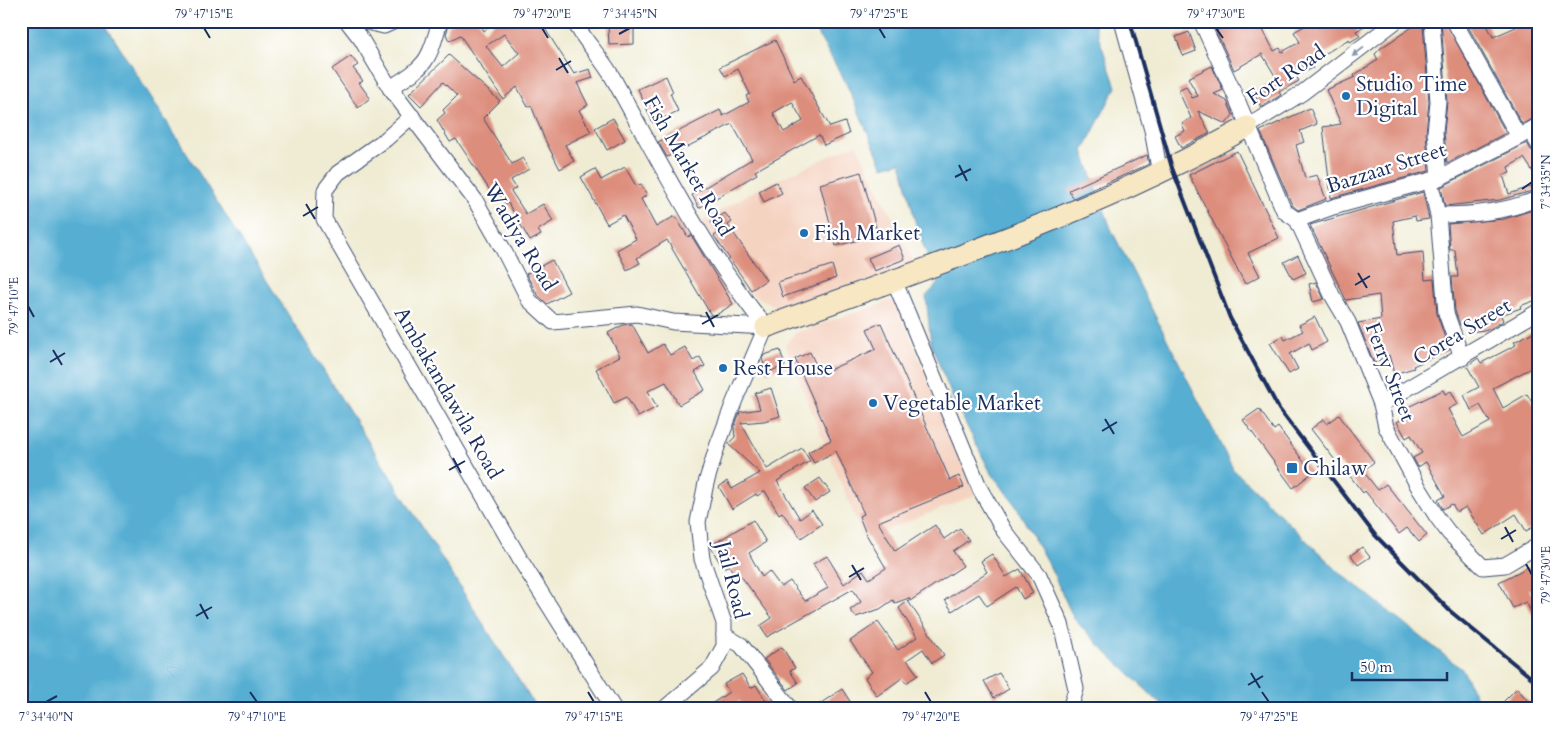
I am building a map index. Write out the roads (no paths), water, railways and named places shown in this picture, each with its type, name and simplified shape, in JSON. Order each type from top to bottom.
[{"type":"street","name":"Wadiya Road","points":[[347,21],[361,39],[390,88],[475,200],[504,249],[529,300],[553,322],[637,314],[673,322],[766,328]]},
{"type":"street","points":[[363,21],[384,26],[395,21]]},
{"type":"street","points":[[390,88],[420,69],[435,45],[440,21]]},
{"type":"street","points":[[1122,21],[1152,130],[1160,174]]},
{"type":"street","name":"Ferry Street","points":[[1201,21],[1284,210],[1297,220],[1332,295],[1348,322],[1381,404],[1386,427],[1436,517],[1483,567],[1505,565],[1539,545]]},
{"type":"street","name":"Fort Road","points":[[1247,127],[1302,93],[1396,21]]},
{"type":"street","points":[[1432,21],[1438,102],[1435,132],[1435,179],[1446,313],[1462,358]]},
{"type":"street","points":[[1454,21],[1539,145]]},
{"type":"street","name":"Fish Market Road","points":[[577,22],[606,64],[681,200],[739,295],[766,328]]},
{"type":"street","name":"Ambakandawila Road","points":[[412,116],[386,139],[338,173],[325,190],[324,220],[522,561],[614,709]]},
{"type":"street","points":[[766,328],[922,271],[1112,195],[1160,174],[1247,127]]},
{"type":"street","name":"Bazzaar Street","points":[[1297,220],[1333,207],[1435,179],[1529,131]]},
{"type":"street","points":[[1438,216],[1479,215],[1527,203],[1539,198]]},
{"type":"street","points":[[894,280],[980,489],[1004,531],[1039,575],[1061,624],[1076,689],[1070,709]]},
{"type":"street","name":"Corea Street","points":[[1381,404],[1539,311]]},
{"type":"street","name":"Jail Road","points":[[664,709],[712,668],[724,646],[721,611],[702,559],[698,522],[706,483],[717,447],[766,328]]},
{"type":"street","points":[[724,635],[741,645],[790,709]]},
{"type":"water","points":[[21,21],[103,21],[537,709],[21,709]]},
{"type":"water","points":[[810,21],[1093,21],[1116,87],[1083,151],[1111,229],[1233,469],[1339,572],[1463,670],[1481,709],[1166,709],[1104,650],[1074,619],[1051,569],[1016,506],[990,471],[954,401],[931,344],[926,296],[938,284],[917,229],[901,162],[883,167],[845,81]]},
{"type":"railway","points":[[1130,21],[1172,168],[1230,318],[1279,409],[1375,535],[1450,611],[1539,684]]},
{"type":"place","name":"Studio Time Digital","points":[[1346,96]]},
{"type":"place","name":"Fish Market","points":[[804,233]]},
{"type":"place","name":"Rest House","points":[[723,368]]},
{"type":"place","name":"Vegetable Market","points":[[873,403]]},
{"type":"place","name":"Chilaw","points":[[1292,468]]}]
